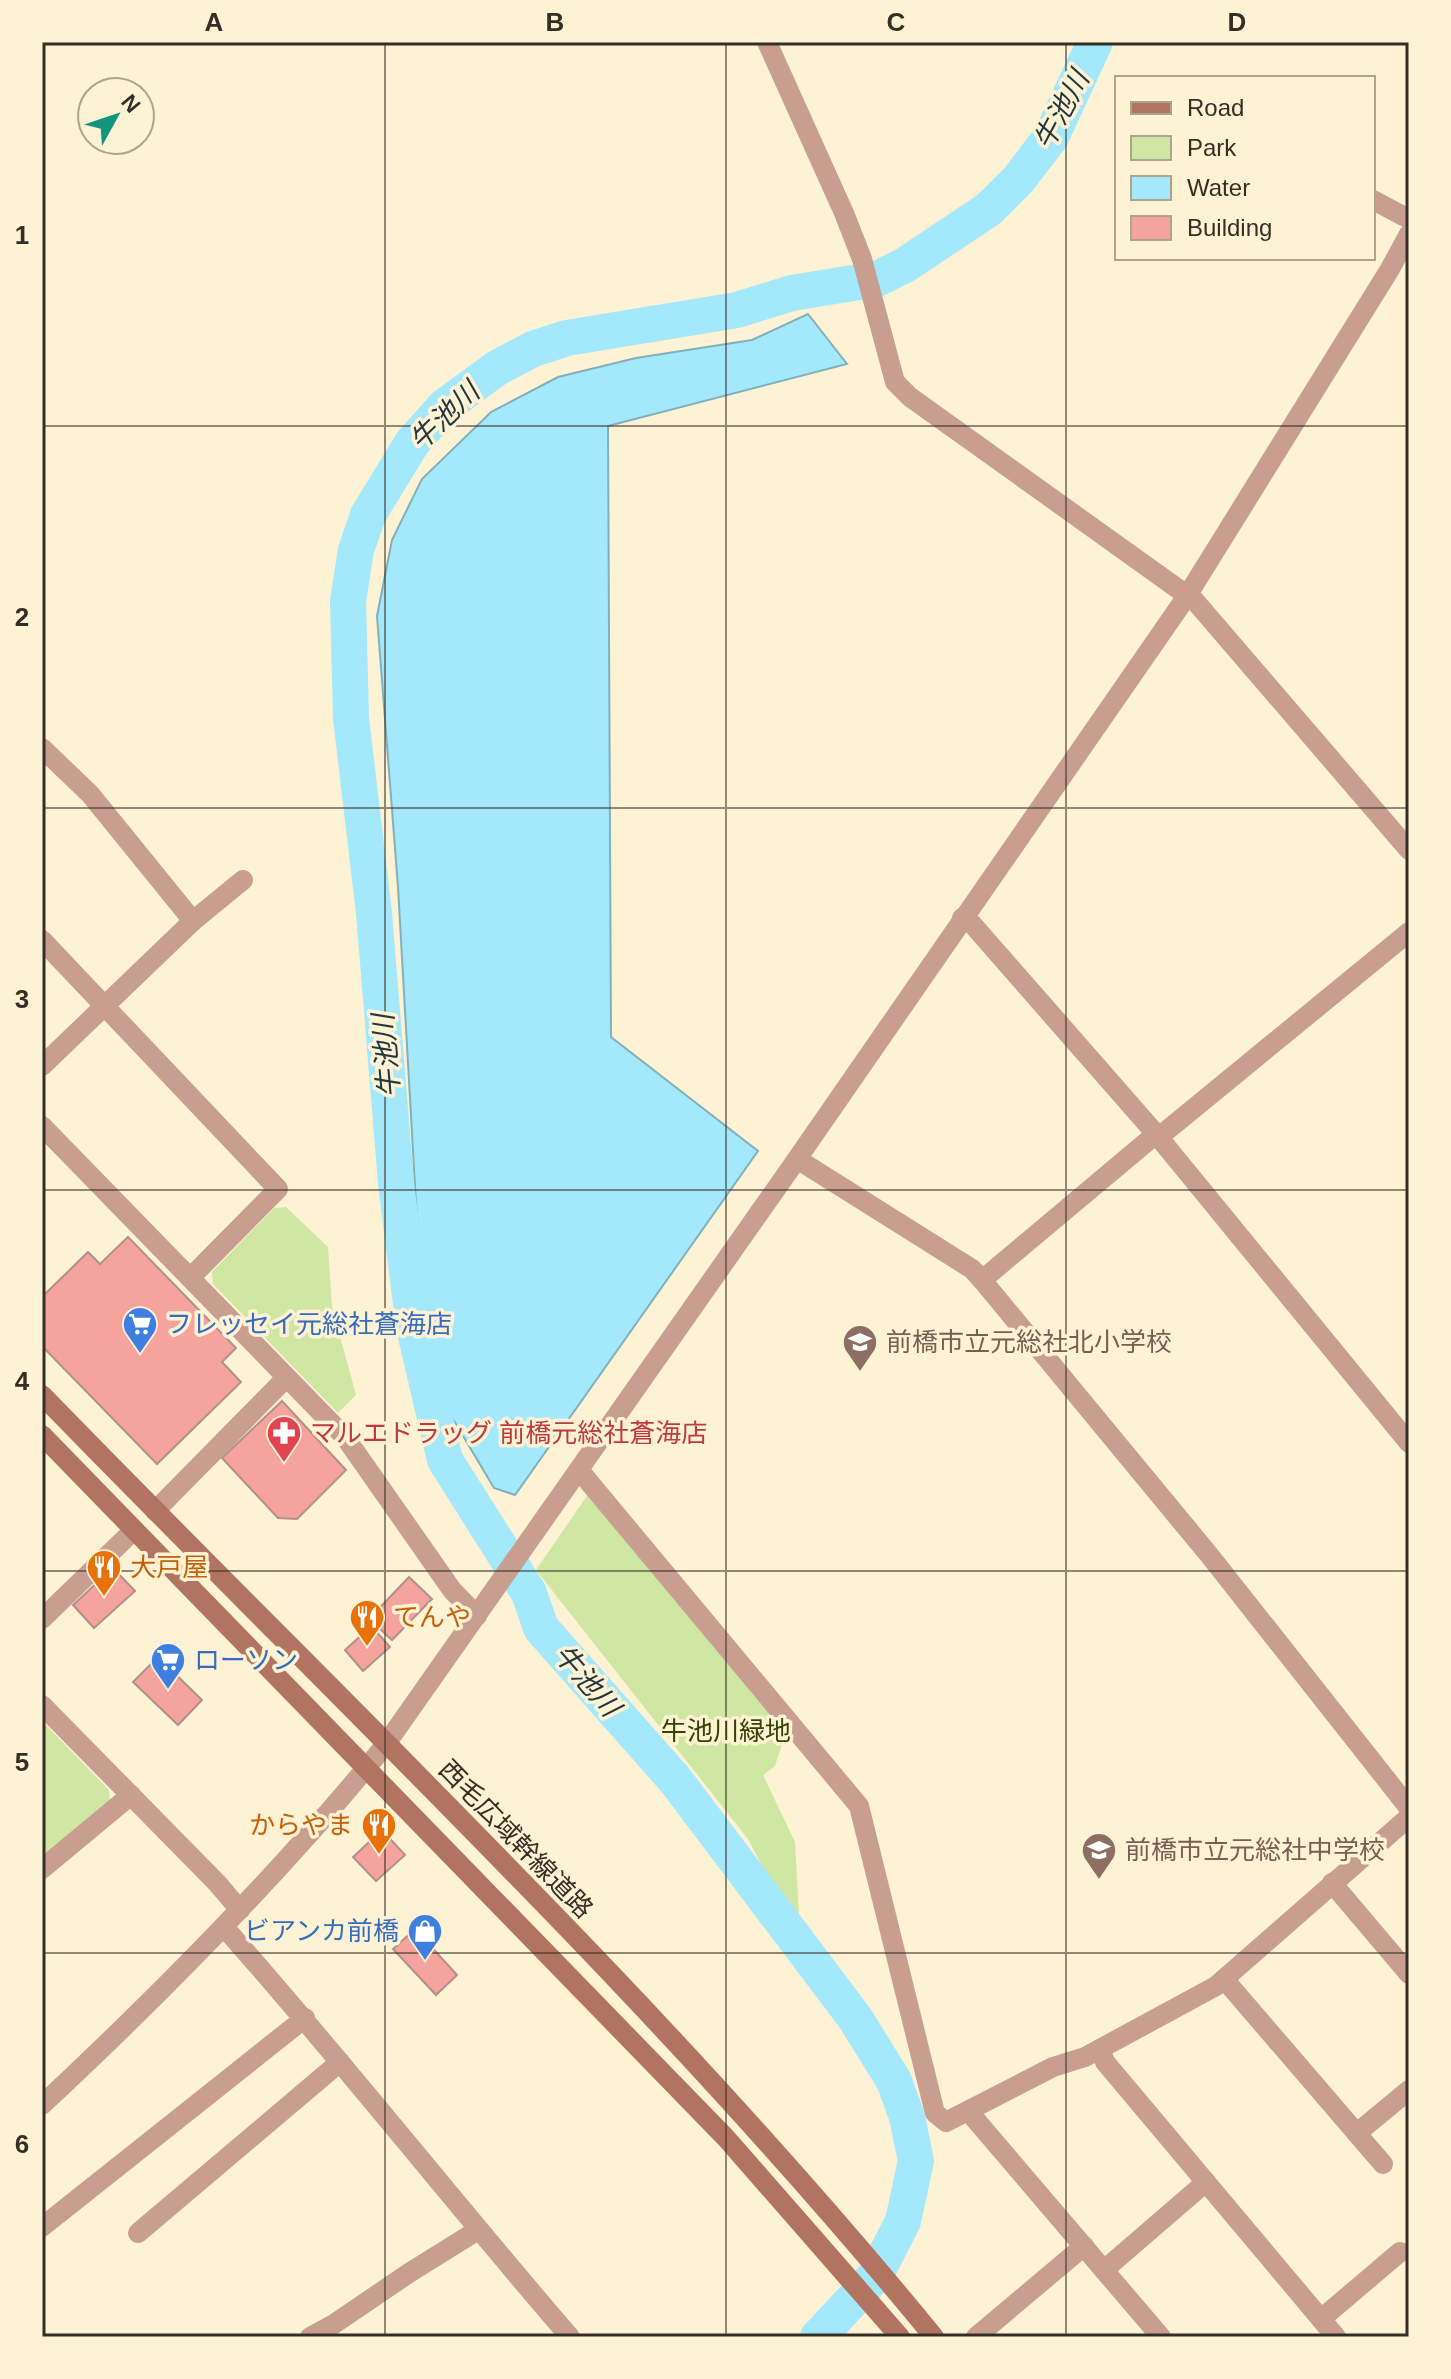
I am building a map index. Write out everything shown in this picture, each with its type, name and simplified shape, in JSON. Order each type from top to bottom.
[{"type":"main road","name":"西毛広域幹線道路","points":[[42,1395],[583,1944],[850,2238],[934,2337]]},
{"type":"main road","points":[[42,1435],[726,2138],[900,2337]]},
{"type":"street","points":[[767,42],[844,213],[873,297],[895,382],[1195,601],[1409,850]]},
{"type":"street","points":[[1375,201],[1409,219]]},
{"type":"street","points":[[42,2105],[146,2007],[224,1927],[386,1744],[1187,596],[1409,234]]},
{"type":"street","points":[[42,748],[90,794],[193,921]]},
{"type":"street","points":[[42,1066],[193,921],[243,880]]},
{"type":"street","points":[[962,918],[973,925],[1156,1134],[1409,1443]]},
{"type":"street","points":[[982,1280],[1156,1134],[1165,1132],[1409,932]]},
{"type":"street","points":[[42,940],[278,1189],[190,1278]]},
{"type":"street","points":[[42,1126],[357,1452],[452,1590],[477,1616]]},
{"type":"street","points":[[797,1159],[972,1269],[1210,1556],[1409,1808]]},
{"type":"street","points":[[155,1511],[286,1378]]},
{"type":"street","points":[[579,1470],[859,1806],[935,2113],[946,2122],[1053,2067],[1100,2049],[1216,1986],[1409,1817]]},
{"type":"street","points":[[42,1619],[134,1530]]},
{"type":"street","points":[[42,1705],[240,1910]]},
{"type":"street","points":[[42,1869],[131,1795]]},
{"type":"street","points":[[1332,1883],[1409,1974]]},
{"type":"street","points":[[224,1927],[305,2018],[570,2337]]},
{"type":"street","points":[[1224,1979],[1383,2164]]},
{"type":"street","points":[[42,2227],[305,2018]]},
{"type":"street","points":[[1100,2049],[1105,2062],[1336,2337]]},
{"type":"street","points":[[138,2233],[340,2062]]},
{"type":"street","points":[[1357,2133],[1409,2090]]},
{"type":"street","points":[[969,2112],[1161,2337]]},
{"type":"street","points":[[1104,2270],[1206,2182]]},
{"type":"street","points":[[310,2337],[478,2230]]},
{"type":"street","points":[[976,2337],[1084,2246]]},
{"type":"street","points":[[1321,2319],[1400,2252]]},
{"type":"green space","points":[[286,1207],[328,1247],[332,1307],[356,1395],[338,1413],[213,1284],[212,1272],[274,1208]]},
{"type":"green space","name":"牛池川緑地","points":[[589,1493],[788,1726],[775,1766],[763,1775],[795,1842],[799,1915],[792,1918],[748,1839],[536,1570]]},
{"type":"green space","points":[[42,1721],[109,1790],[110,1804],[42,1861]]},
{"type":"water","points":[[808,314],[847,364],[608,426],[611,1037],[758,1151],[515,1495],[494,1488],[450,1414],[427,1322],[416,1204],[398,887],[377,616],[392,540],[422,479],[491,412],[558,377],[636,358],[752,340]]},
{"type":"building","name":"フレッセイ元総社蒼海店","points":[[128,1237],[236,1348],[222,1362],[241,1382],[157,1464],[42,1346],[42,1297],[88,1252],[100,1264]]},
{"type":"building","name":"マルエドラッグ 前橋元総社蒼海店","points":[[282,1401],[346,1470],[297,1519],[278,1518],[222,1458]]},
{"type":"building","name":"大戸屋","points":[[113,1568],[135,1591],[94,1628],[73,1605]]},
{"type":"building","points":[[409,1577],[432,1599],[392,1640],[369,1619]]},
{"type":"building","name":"てんや","points":[[373,1628],[390,1647],[363,1671],[345,1650]]},
{"type":"building","name":"ローソン","points":[[158,1657],[202,1700],[178,1725],[133,1682]]},
{"type":"building","name":"からやま","points":[[382,1830],[405,1855],[376,1881],[353,1857]]},
{"type":"building","name":"ビアンカ前橋","points":[[415,1929],[457,1975],[436,1995],[393,1949]]},
{"type":"waterway","name":"牛池川","points":[[818,2337],[875,2276],[903,2221],[916,2161],[907,2117],[894,2081],[855,2018],[676,1781],[541,1628],[529,1593],[445,1460],[414,1328],[396,1183],[374,913],[351,718],[348,601],[356,550],[368,515],[412,443],[445,406],[497,368],[533,349],[567,338],[737,310],[792,293],[877,279],[905,265],[989,209],[1018,180],[1051,137],[1095,42]]},
{"type":"place","name":"フレッセイ元総社蒼海店","points":[[140,1355]]},
{"type":"place","name":"前橋市立元総社北小学校","points":[[860,1373]]},
{"type":"place","name":"マルエドラッグ 前橋元総社蒼海店","points":[[284,1464]]},
{"type":"place","name":"大戸屋","points":[[104,1598]]},
{"type":"place","name":"てんや","points":[[367,1648]]},
{"type":"place","name":"ローソン","points":[[168,1691]]},
{"type":"place","name":"からやま","points":[[379,1856]]},
{"type":"place","name":"前橋市立元総社中学校","points":[[1099,1881]]},
{"type":"place","name":"ビアンカ前橋","points":[[425,1962]]}]
